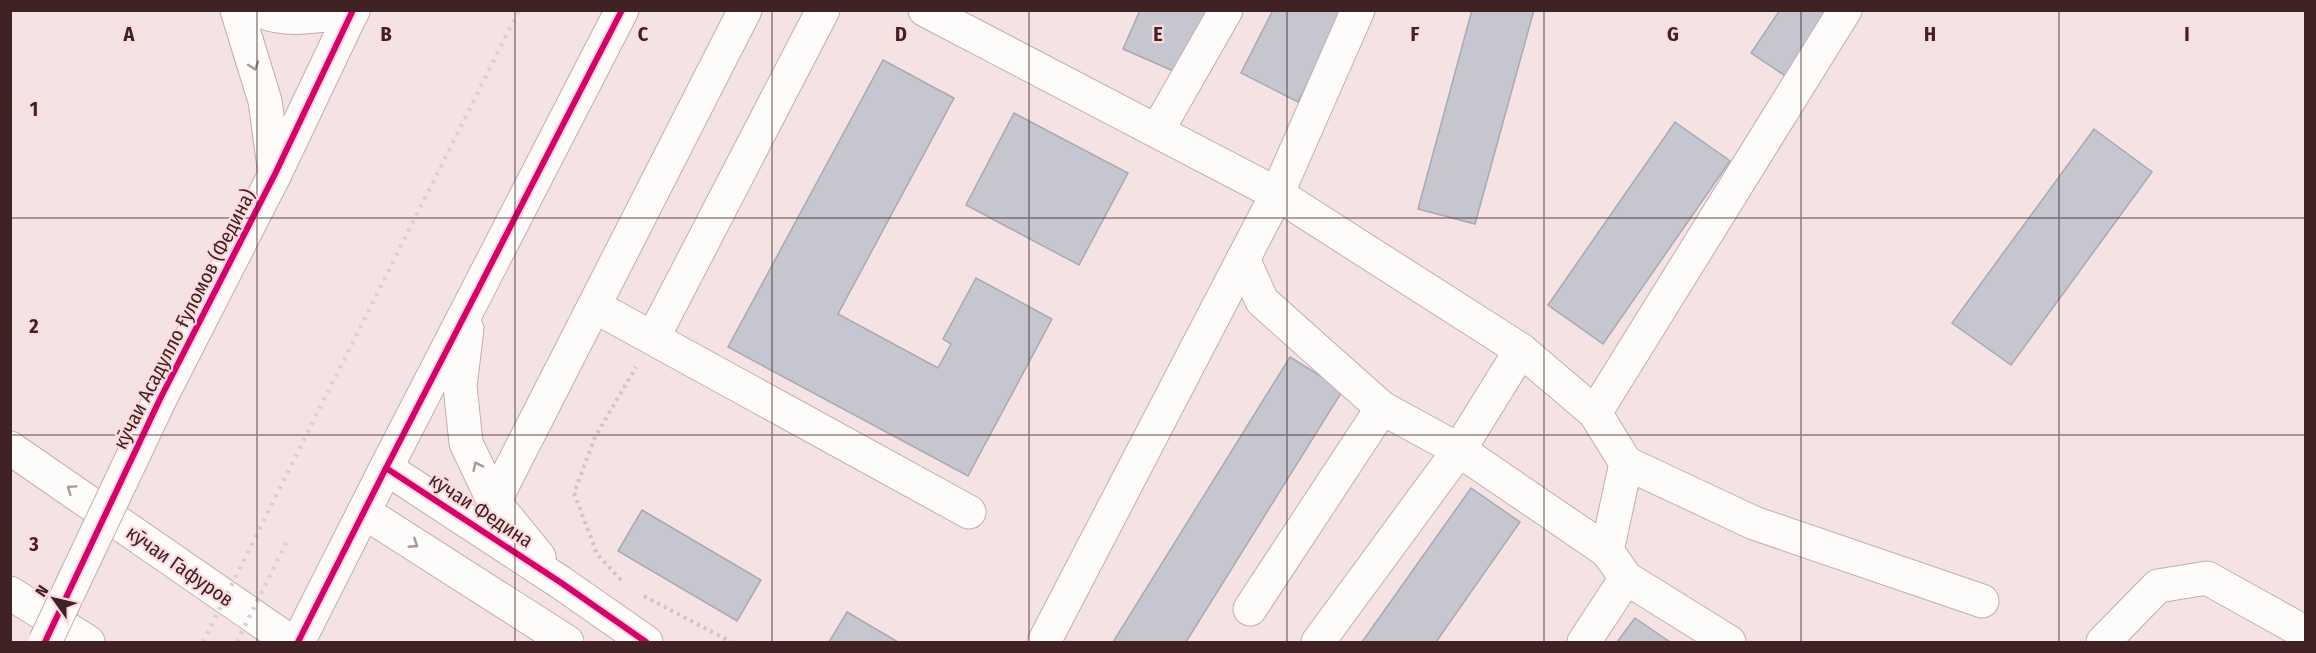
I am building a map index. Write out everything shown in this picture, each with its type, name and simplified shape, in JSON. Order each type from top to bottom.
[{"type":"street","points":[[237,10],[265,101],[275,174]]},
{"type":"street","points":[[258,10],[267,15],[299,18],[353,10]]},
{"type":"street","name":"кӯчаи Асадулло Ғуломов (Федина)","points":[[45,642],[160,399],[275,174],[353,10]]},
{"type":"street","points":[[298,642],[622,10]]},
{"type":"street","points":[[494,502],[745,10]]},
{"type":"street","points":[[653,338],[823,10]]},
{"type":"street","points":[[925,10],[1277,194],[1521,350],[1595,413],[1626,463],[1754,523],[1982,601]]},
{"type":"street","points":[[1157,131],[1226,10]]},
{"type":"street","points":[[1044,642],[1277,194],[1358,10]]},
{"type":"street","points":[[1595,413],[1845,10]]},
{"type":"street","points":[[1243,259],[1262,301],[1382,408],[1459,450],[1607,551],[1626,578],[1729,642]]},
{"type":"street","points":[[594,306],[969,512]]},
{"type":"street","points":[[469,309],[460,386],[466,444],[494,502],[560,582]]},
{"type":"street","points":[[1318,642],[1459,450],[1521,350]]},
{"type":"street","points":[[1250,609],[1382,408]]},
{"type":"street","name":"кӯчаи Гафуров","points":[[10,447],[291,642]]},
{"type":"street","points":[[1607,551],[1626,463]]},
{"type":"street","name":"кӯчаи Федина","points":[[386,468],[560,582],[646,642]]},
{"type":"street","points":[[364,512],[567,642]]},
{"type":"street","points":[[1584,642],[1626,578]]},
{"type":"street","points":[[2103,642],[2157,586],[2207,578],[2306,633]]},
{"type":"street","points":[[10,593],[88,642]]},
{"type":"path","points":[[627,587],[597,554],[574,493],[595,437],[653,338]]},
{"type":"path","points":[[637,592],[731,642]]},
{"type":"building","points":[[1140,10],[1216,10],[1187,77],[1123,49]]},
{"type":"building","points":[[1273,10],[1345,10],[1298,102],[1241,73]]},
{"type":"building","points":[[1472,10],[1534,10],[1475,224],[1418,209]]},
{"type":"building","points":[[1780,10],[1836,10],[1790,79],[1751,53]]},
{"type":"building","points":[[883,60],[954,98],[838,314],[938,368],[951,344],[943,339],[976,278],[1052,319],[968,476],[728,347]]},
{"type":"building","points":[[1014,113],[1128,173],[1079,265],[966,205]]},
{"type":"building","points":[[1675,122],[1730,161],[1603,344],[1548,305]]},
{"type":"building","points":[[2094,129],[2152,172],[2011,365],[1952,323]]},
{"type":"building","points":[[1290,357],[1343,390],[1186,642],[1113,642]]},
{"type":"building","points":[[1471,488],[1520,522],[1436,642],[1362,642]]},
{"type":"building","points":[[642,510],[761,580],[737,621],[618,551]]},
{"type":"building","points":[[847,612],[898,642],[829,642]]},
{"type":"building","points":[[1635,618],[1670,642],[1617,642]]},
{"type":"railway","points":[[203,642],[519,10]]},
{"type":"railway","points":[[237,642],[287,541]]},
{"type":"cycle path","points":[[45,642],[160,399],[275,174],[353,10]]},
{"type":"cycle path","points":[[298,642],[622,10]]},
{"type":"cycle path","points":[[386,468],[560,582],[646,642]]}]
